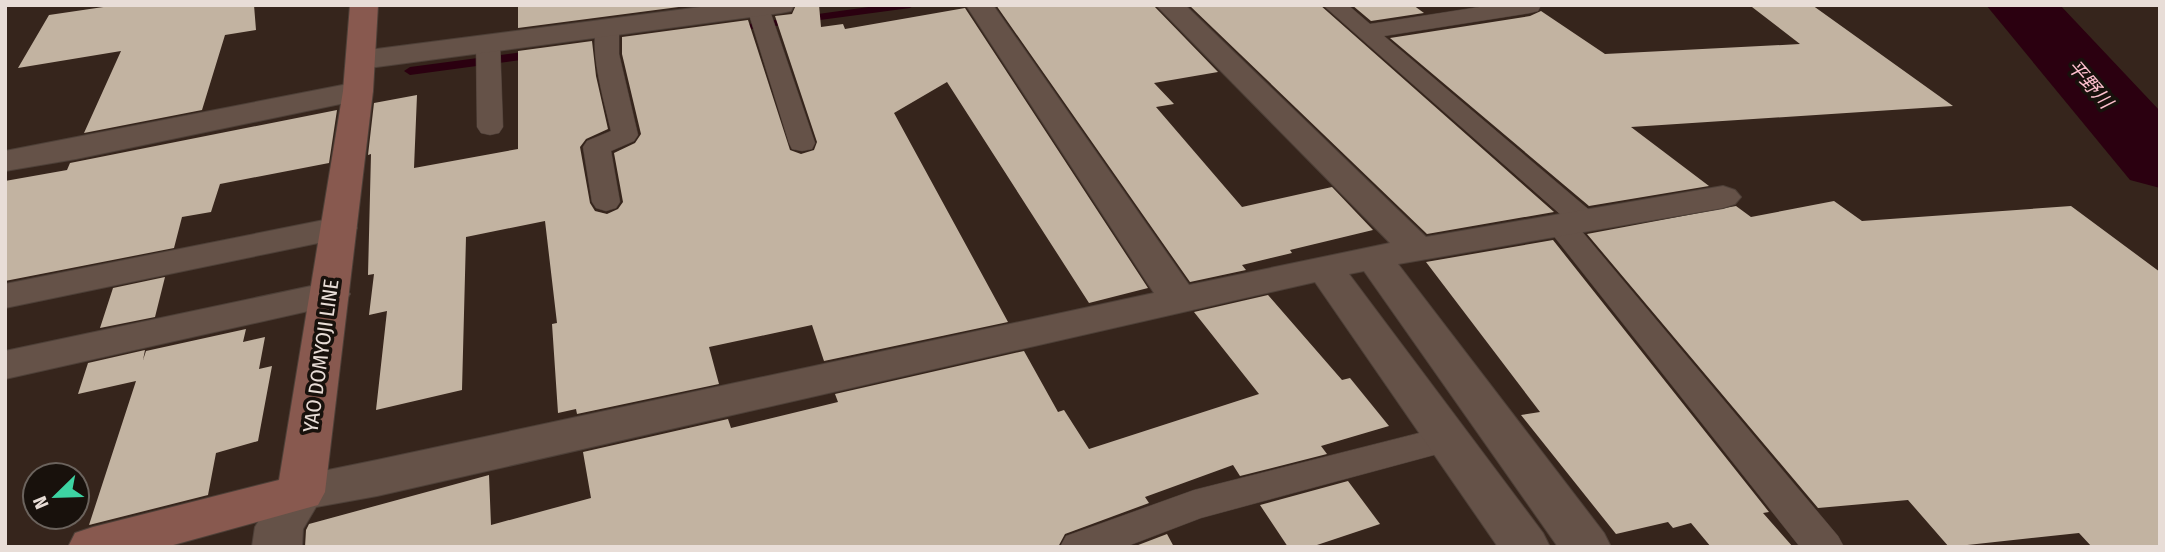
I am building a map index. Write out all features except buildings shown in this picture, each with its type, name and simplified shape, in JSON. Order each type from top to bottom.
[{"type":"main road","name":"YAO DOMYOJI LINE","points":[[301,492],[360,76],[364,5]]},
{"type":"main road","points":[[93,547],[301,492]]},
{"type":"street","points":[[979,5],[1179,300]]},
{"type":"street","points":[[1170,5],[1417,249]]},
{"type":"street","points":[[5,161],[76,149],[360,76],[766,16]]},
{"type":"street","points":[[276,547],[279,527],[301,492],[377,478],[1374,257],[1723,197]]},
{"type":"street","points":[[5,296],[339,228]]},
{"type":"street","points":[[1374,257],[1587,547]]},
{"type":"street","points":[[1325,268],[1512,529]]},
{"type":"street","points":[[5,365],[330,294]]},
{"type":"street","points":[[1442,432],[1488,413]]},
{"type":"street","points":[[1512,529],[1520,456]]},
{"type":"lane","points":[[1334,5],[1572,222],[1824,547]]},
{"type":"lane","points":[[1365,33],[1530,6]]},
{"type":"lane","points":[[766,16],[802,143]]},
{"type":"lane","points":[[606,202],[597,146],[625,135],[607,40]]},
{"type":"lane","points":[[489,55],[490,127]]},
{"type":"lane","points":[[1080,547],[1194,505],[1442,432]]},
{"type":"waterway","points":[[752,26],[910,5]]},
{"type":"waterway","name":"平野川","points":[[2021,5],[2160,162]]},
{"type":"waterway","points":[[410,71],[539,54]]}]
